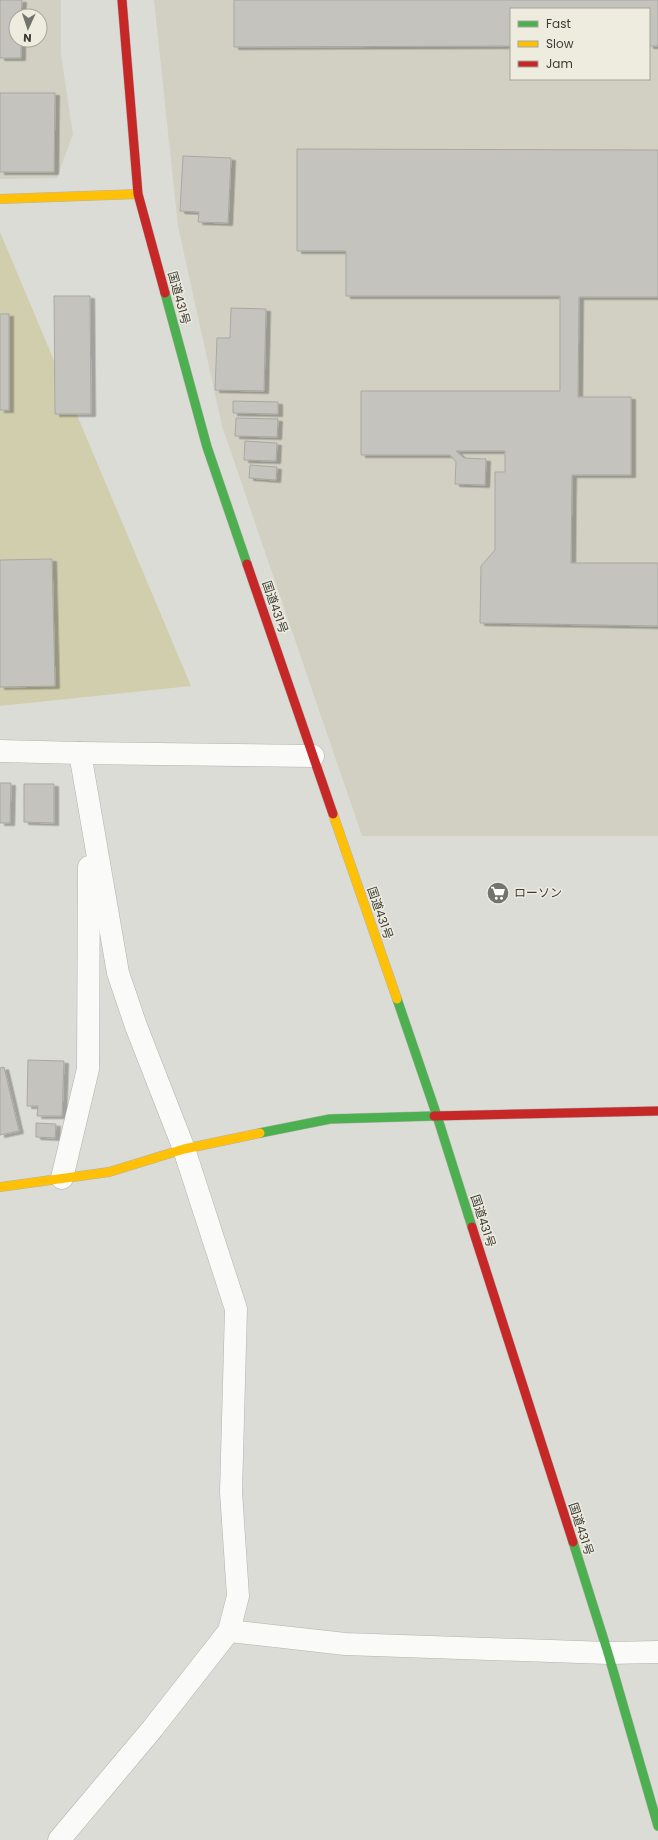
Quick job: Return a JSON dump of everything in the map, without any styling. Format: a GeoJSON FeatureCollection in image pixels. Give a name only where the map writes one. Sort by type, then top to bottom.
{"type":"FeatureCollection","features":[{"type":"Feature","properties":{"kind":"main road","name":"国道431号"},"geometry":{"type":"LineString","coordinates":[[122,0],[138,194],[207,447],[437,1116],[608,1653],[658,1826]]}},
{"type":"Feature","properties":{"kind":"main road"},"geometry":{"type":"LineString","coordinates":[[0,199],[138,194]]}},
{"type":"Feature","properties":{"kind":"main road"},"geometry":{"type":"LineString","coordinates":[[0,1187],[109,1172],[184,1149],[330,1119],[658,1111]]}},
{"type":"Feature","properties":{"kind":"street"},"geometry":{"type":"LineString","coordinates":[[0,752],[313,756]]}},
{"type":"Feature","properties":{"kind":"street"},"geometry":{"type":"LineString","coordinates":[[59,1840],[153,1728],[229,1631],[238,1596],[231,1492],[236,1309],[184,1149],[136,1026],[118,973],[80,753]]}},
{"type":"Feature","properties":{"kind":"street"},"geometry":{"type":"LineString","coordinates":[[62,1178],[88,1069],[90,810]]}},
{"type":"Feature","properties":{"kind":"street"},"geometry":{"type":"LineString","coordinates":[[229,1631],[345,1644],[608,1653],[658,1652]]}},
{"type":"Feature","properties":{"kind":"shaded area"},"geometry":{"type":"Polygon","coordinates":[[[0,0],[61,0],[61,55],[73,134],[57,178],[0,179],[0,0]]]}},
{"type":"Feature","properties":{"kind":"shaded area"},"geometry":{"type":"Polygon","coordinates":[[[154,0],[658,0],[658,836],[362,836],[222,426],[178,226],[154,0]]]}},
{"type":"Feature","properties":{"kind":"shaded area"},"geometry":{"type":"Polygon","coordinates":[[[0,232],[191,686],[0,706],[0,232]]]}},
{"type":"Feature","properties":{"kind":"building"},"geometry":{"type":"Polygon","coordinates":[[[0,0],[22,0],[22,8],[8,8],[8,48],[21,48],[21,58],[0,58],[0,0]]]}},
{"type":"Feature","properties":{"kind":"building"},"geometry":{"type":"Polygon","coordinates":[[[234,0],[658,0],[658,46],[650,46],[650,8],[510,8],[510,46],[234,47],[234,0]]]}},
{"type":"Feature","properties":{"kind":"building"},"geometry":{"type":"Polygon","coordinates":[[[0,93],[55,93],[54,172],[0,172],[0,93]]]}},
{"type":"Feature","properties":{"kind":"building"},"geometry":{"type":"Polygon","coordinates":[[[297,149],[658,150],[658,297],[579,297],[578,397],[631,397],[631,475],[572,475],[571,563],[658,563],[658,626],[480,623],[481,566],[495,550],[495,472],[505,472],[505,451],[456,451],[464,458],[486,459],[485,485],[455,484],[456,462],[450,455],[361,455],[361,391],[560,391],[560,296],[346,296],[346,251],[297,251],[297,149]]]}},
{"type":"Feature","properties":{"kind":"building"},"geometry":{"type":"Polygon","coordinates":[[[183,156],[231,158],[228,223],[198,222],[199,212],[180,211],[183,156]]]}},
{"type":"Feature","properties":{"kind":"building"},"geometry":{"type":"Polygon","coordinates":[[[54,296],[90,296],[91,414],[55,414],[54,296]]]}},
{"type":"Feature","properties":{"kind":"building"},"geometry":{"type":"Polygon","coordinates":[[[231,308],[266,309],[264,391],[215,390],[217,338],[230,338],[231,308]]]}},
{"type":"Feature","properties":{"kind":"building"},"geometry":{"type":"Polygon","coordinates":[[[0,314],[9,314],[9,410],[0,410],[0,314]]]}},
{"type":"Feature","properties":{"kind":"building"},"geometry":{"type":"Polygon","coordinates":[[[233,401],[278,402],[278,414],[233,413],[233,401]]]}},
{"type":"Feature","properties":{"kind":"building"},"geometry":{"type":"Polygon","coordinates":[[[236,418],[278,419],[277,437],[235,436],[236,418]]]}},
{"type":"Feature","properties":{"kind":"building"},"geometry":{"type":"Polygon","coordinates":[[[245,441],[277,443],[276,461],[244,460],[245,441]]]}},
{"type":"Feature","properties":{"kind":"building"},"geometry":{"type":"Polygon","coordinates":[[[250,465],[277,467],[276,480],[249,478],[250,465]]]}},
{"type":"Feature","properties":{"kind":"building"},"geometry":{"type":"Polygon","coordinates":[[[52,559],[55,686],[0,687],[0,560],[52,559]]]}},
{"type":"Feature","properties":{"kind":"building"},"geometry":{"type":"Polygon","coordinates":[[[0,783],[11,783],[10,823],[0,823],[0,783]]]}},
{"type":"Feature","properties":{"kind":"building"},"geometry":{"type":"Polygon","coordinates":[[[24,784],[54,784],[54,823],[24,822],[24,784]]]}},
{"type":"Feature","properties":{"kind":"building"},"geometry":{"type":"Polygon","coordinates":[[[28,1060],[64,1061],[62,1116],[37,1116],[38,1106],[27,1106],[28,1060]]]}},
{"type":"Feature","properties":{"kind":"building"},"geometry":{"type":"Polygon","coordinates":[[[4,1067],[19,1131],[0,1135],[0,1068],[4,1067]]]}},
{"type":"Feature","properties":{"kind":"building"},"geometry":{"type":"Polygon","coordinates":[[[36,1123],[56,1124],[55,1138],[36,1137],[36,1123]]]}},
{"type":"Feature","properties":{"kind":"traffic: fast"},"geometry":{"type":"LineString","coordinates":[[165,293],[207,447],[247,564]]}},
{"type":"Feature","properties":{"kind":"traffic: fast"},"geometry":{"type":"LineString","coordinates":[[397,999],[437,1116],[472,1227]]}},
{"type":"Feature","properties":{"kind":"traffic: fast"},"geometry":{"type":"LineString","coordinates":[[260,1133],[330,1119],[434,1116]]}},
{"type":"Feature","properties":{"kind":"traffic: fast"},"geometry":{"type":"LineString","coordinates":[[573,1542],[608,1653],[658,1826]]}},
{"type":"Feature","properties":{"kind":"traffic: slow"},"geometry":{"type":"LineString","coordinates":[[0,199],[138,194]]}},
{"type":"Feature","properties":{"kind":"traffic: slow"},"geometry":{"type":"LineString","coordinates":[[333,814],[397,999]]}},
{"type":"Feature","properties":{"kind":"traffic: slow"},"geometry":{"type":"LineString","coordinates":[[0,1187],[109,1172],[184,1149],[260,1133]]}},
{"type":"Feature","properties":{"kind":"traffic: jam"},"geometry":{"type":"LineString","coordinates":[[122,0],[138,194],[165,293]]}},
{"type":"Feature","properties":{"kind":"traffic: jam"},"geometry":{"type":"LineString","coordinates":[[247,564],[333,814]]}},
{"type":"Feature","properties":{"kind":"traffic: jam"},"geometry":{"type":"LineString","coordinates":[[434,1116],[658,1111]]}},
{"type":"Feature","properties":{"kind":"traffic: jam"},"geometry":{"type":"LineString","coordinates":[[472,1227],[573,1542]]}},
{"type":"Feature","properties":{"kind":"place","name":"ローソン"},"geometry":{"type":"Point","coordinates":[498,893]}}]}
